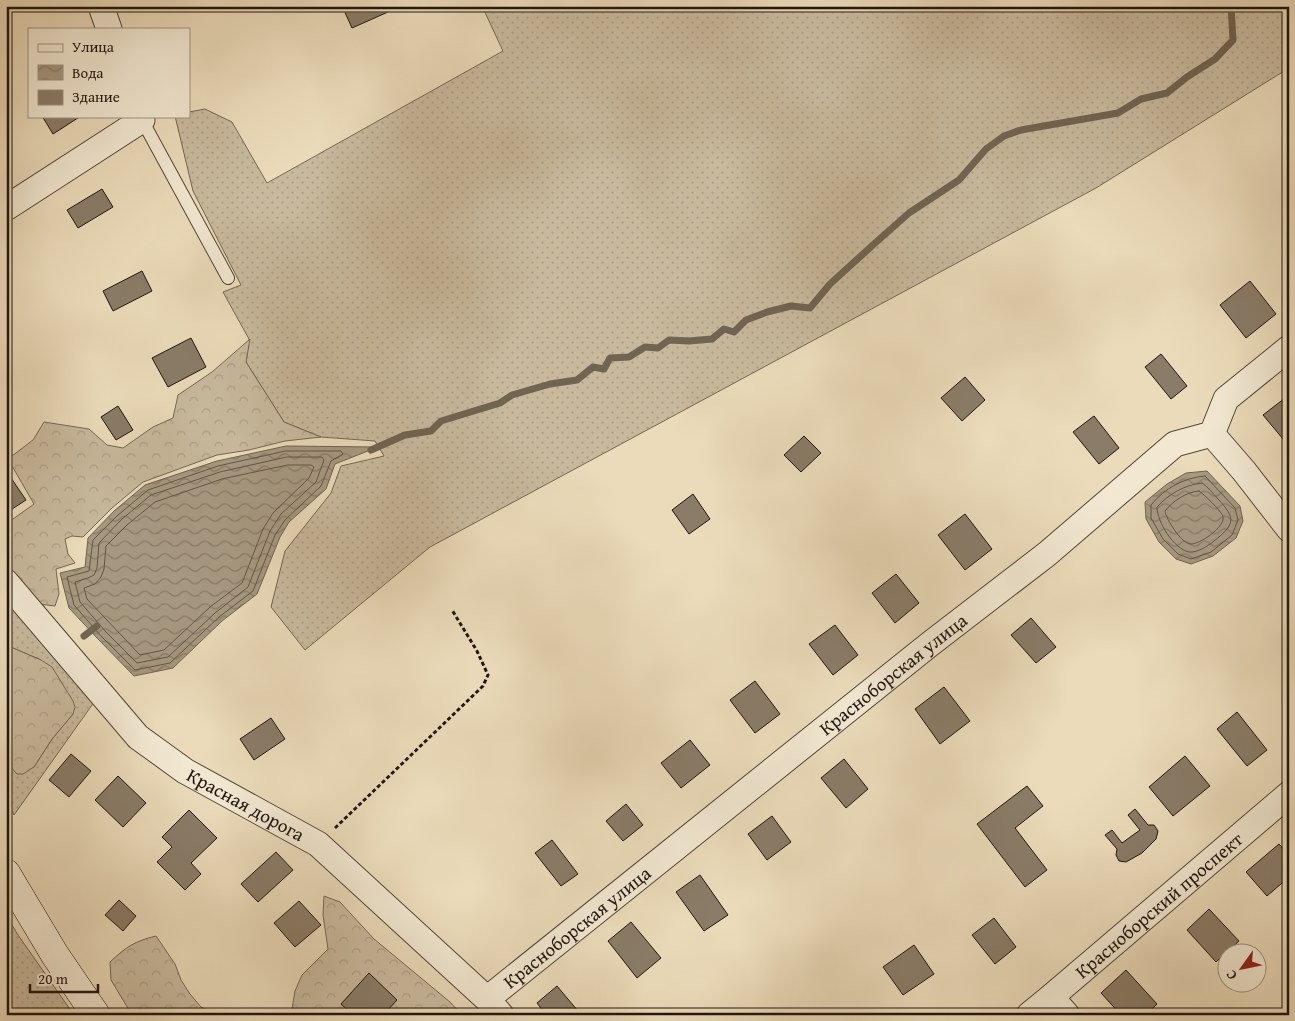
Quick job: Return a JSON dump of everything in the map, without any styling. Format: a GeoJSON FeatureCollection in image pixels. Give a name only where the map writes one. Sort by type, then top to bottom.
{"type":"FeatureCollection","features":[{"type":"Feature","properties":{"kind":"main road"},"geometry":{"type":"LineString","coordinates":[[6,873],[55,954],[96,1015]]}},
{"type":"Feature","properties":{"kind":"street"},"geometry":{"type":"LineString","coordinates":[[101,6],[109,28]]}},
{"type":"Feature","properties":{"kind":"street"},"geometry":{"type":"LineString","coordinates":[[6,208],[141,118]]}},
{"type":"Feature","properties":{"kind":"street"},"geometry":{"type":"LineString","coordinates":[[1289,348],[1226,399],[1212,434],[1244,471],[1289,529]]}},
{"type":"Feature","properties":{"kind":"street","name":"Красноборская улица"},"geometry":{"type":"LineString","coordinates":[[494,1007],[930,644],[1048,554],[1175,444],[1212,434]]}},
{"type":"Feature","properties":{"kind":"street","name":"Красная дорога"},"geometry":{"type":"LineString","coordinates":[[6,582],[138,737],[184,771],[318,844],[494,1007]]}},
{"type":"Feature","properties":{"kind":"street","name":"Красноборский проспект"},"geometry":{"type":"LineString","coordinates":[[1029,1015],[1059,1006],[1289,794]]}},
{"type":"Feature","properties":{"kind":"lane"},"geometry":{"type":"LineString","coordinates":[[141,118],[228,278]]}},
{"type":"Feature","properties":{"kind":"path"},"geometry":{"type":"LineString","coordinates":[[318,844],[484,686],[488,675],[477,651],[452,610]]}},
{"type":"Feature","properties":{"kind":"green space"},"geometry":{"type":"Polygon","coordinates":[[[482,6],[1289,6],[1289,68],[1096,188],[430,547],[305,650],[271,607],[285,551],[331,493],[341,466],[384,456],[375,441],[321,437],[284,422],[246,362],[249,339],[223,292],[241,285],[193,191],[175,118],[190,118],[190,112],[205,109],[232,122],[267,183],[503,51],[482,6]]]}},
{"type":"Feature","properties":{"kind":"green space"},"geometry":{"type":"Polygon","coordinates":[[[250,339],[246,362],[284,422],[321,437],[285,441],[249,450],[217,455],[143,482],[112,508],[83,537],[72,536],[65,539],[68,554],[75,563],[56,569],[59,594],[55,606],[39,604],[6,566],[6,524],[34,504],[8,459],[33,440],[44,422],[89,429],[107,445],[123,448],[153,427],[173,418],[178,395],[212,372],[250,339]]]}},
{"type":"Feature","properties":{"kind":"green space"},"geometry":{"type":"Polygon","coordinates":[[[6,592],[97,698],[14,815],[6,799],[6,759],[8,764],[34,767],[52,739],[73,714],[41,660],[6,645],[6,592]]]}},
{"type":"Feature","properties":{"kind":"green space"},"geometry":{"type":"Polygon","coordinates":[[[6,645],[41,660],[52,667],[75,707],[73,714],[52,739],[34,767],[23,774],[17,774],[6,759],[6,645]]]}},
{"type":"Feature","properties":{"kind":"green space"},"geometry":{"type":"Polygon","coordinates":[[[324,896],[340,902],[374,939],[450,1002],[462,1015],[291,1015],[295,991],[302,975],[328,949],[323,915],[324,896]]]}},
{"type":"Feature","properties":{"kind":"green space"},"geometry":{"type":"Polygon","coordinates":[[[6,915],[18,935],[74,1015],[6,1015],[6,915]]]}},
{"type":"Feature","properties":{"kind":"green space"},"geometry":{"type":"Polygon","coordinates":[[[156,936],[175,964],[181,980],[190,994],[201,1007],[219,1015],[132,1015],[111,980],[110,962],[131,945],[156,936]]]}},
{"type":"Feature","properties":{"kind":"water"},"geometry":{"type":"Polygon","coordinates":[[[286,446],[378,447],[335,464],[326,489],[289,522],[280,537],[257,594],[222,621],[173,668],[134,676],[69,608],[60,573],[85,567],[88,538],[114,511],[145,485],[217,461],[286,446]]]}},
{"type":"Feature","properties":{"kind":"water"},"geometry":{"type":"Polygon","coordinates":[[[1207,471],[1240,506],[1243,521],[1236,538],[1213,556],[1191,564],[1176,559],[1159,542],[1146,519],[1145,502],[1167,484],[1186,473],[1207,471]]]}},
{"type":"Feature","properties":{"kind":"building"},"geometry":{"type":"Polygon","coordinates":[[[342,6],[386,6],[388,12],[352,28],[342,6]]]}},
{"type":"Feature","properties":{"kind":"building"},"geometry":{"type":"Polygon","coordinates":[[[43,118],[78,118],[53,134],[43,118]]]}},
{"type":"Feature","properties":{"kind":"building"},"geometry":{"type":"Polygon","coordinates":[[[102,189],[113,207],[78,228],[67,210],[102,189]]]}},
{"type":"Feature","properties":{"kind":"building"},"geometry":{"type":"Polygon","coordinates":[[[142,271],[152,291],[113,311],[103,291],[142,271]]]}},
{"type":"Feature","properties":{"kind":"building"},"geometry":{"type":"Polygon","coordinates":[[[1250,281],[1276,314],[1246,338],[1220,305],[1250,281]]]}},
{"type":"Feature","properties":{"kind":"building"},"geometry":{"type":"Polygon","coordinates":[[[191,338],[206,367],[168,387],[152,358],[191,338]]]}},
{"type":"Feature","properties":{"kind":"building"},"geometry":{"type":"Polygon","coordinates":[[[1161,354],[1187,386],[1171,399],[1145,367],[1161,354]]]}},
{"type":"Feature","properties":{"kind":"building"},"geometry":{"type":"Polygon","coordinates":[[[965,377],[985,400],[962,421],[941,398],[965,377]]]}},
{"type":"Feature","properties":{"kind":"building"},"geometry":{"type":"Polygon","coordinates":[[[1289,395],[1289,444],[1288,445],[1263,415],[1289,395]]]}},
{"type":"Feature","properties":{"kind":"building"},"geometry":{"type":"Polygon","coordinates":[[[118,406],[133,430],[116,440],[101,417],[118,406]]]}},
{"type":"Feature","properties":{"kind":"building"},"geometry":{"type":"Polygon","coordinates":[[[1094,416],[1119,448],[1099,464],[1073,432],[1094,416]]]}},
{"type":"Feature","properties":{"kind":"building"},"geometry":{"type":"Polygon","coordinates":[[[804,436],[821,453],[801,472],[784,455],[804,436]]]}},
{"type":"Feature","properties":{"kind":"building"},"geometry":{"type":"Polygon","coordinates":[[[9,475],[26,500],[6,513],[6,477],[9,475]]]}},
{"type":"Feature","properties":{"kind":"building"},"geometry":{"type":"Polygon","coordinates":[[[693,494],[710,519],[689,534],[672,510],[693,494]]]}},
{"type":"Feature","properties":{"kind":"building"},"geometry":{"type":"Polygon","coordinates":[[[965,514],[992,549],[965,570],[938,535],[965,514]]]}},
{"type":"Feature","properties":{"kind":"building"},"geometry":{"type":"Polygon","coordinates":[[[896,574],[919,603],[895,623],[872,593],[896,574]]]}},
{"type":"Feature","properties":{"kind":"building"},"geometry":{"type":"Polygon","coordinates":[[[1031,618],[1056,647],[1036,663],[1011,635],[1031,618]]]}},
{"type":"Feature","properties":{"kind":"building"},"geometry":{"type":"Polygon","coordinates":[[[835,625],[858,655],[833,675],[809,644],[835,625]]]}},
{"type":"Feature","properties":{"kind":"building"},"geometry":{"type":"Polygon","coordinates":[[[755,681],[780,714],[755,733],[730,700],[755,681]]]}},
{"type":"Feature","properties":{"kind":"building"},"geometry":{"type":"Polygon","coordinates":[[[944,687],[970,721],[940,744],[915,709],[944,687]]]}},
{"type":"Feature","properties":{"kind":"building"},"geometry":{"type":"Polygon","coordinates":[[[1237,712],[1267,750],[1247,766],[1217,729],[1237,712]]]}},
{"type":"Feature","properties":{"kind":"building"},"geometry":{"type":"Polygon","coordinates":[[[271,718],[285,739],[254,760],[240,739],[271,718]]]}},
{"type":"Feature","properties":{"kind":"building"},"geometry":{"type":"Polygon","coordinates":[[[690,740],[710,765],[681,788],[661,763],[690,740]]]}},
{"type":"Feature","properties":{"kind":"building"},"geometry":{"type":"Polygon","coordinates":[[[71,754],[91,771],[69,797],[49,780],[71,754]]]}},
{"type":"Feature","properties":{"kind":"building"},"geometry":{"type":"Polygon","coordinates":[[[1185,756],[1210,786],[1173,816],[1149,787],[1185,756]]]}},
{"type":"Feature","properties":{"kind":"building"},"geometry":{"type":"Polygon","coordinates":[[[844,759],[868,789],[846,808],[821,778],[844,759]]]}},
{"type":"Feature","properties":{"kind":"building"},"geometry":{"type":"Polygon","coordinates":[[[118,776],[146,803],[123,827],[95,800],[118,776]]]}},
{"type":"Feature","properties":{"kind":"building"},"geometry":{"type":"Polygon","coordinates":[[[1027,786],[1043,806],[1015,828],[1047,870],[1025,887],[977,824],[1027,786]]]}},
{"type":"Feature","properties":{"kind":"building"},"geometry":{"type":"Polygon","coordinates":[[[626,804],[643,825],[623,841],[606,821],[626,804]]]}},
{"type":"Feature","properties":{"kind":"building"},"geometry":{"type":"Polygon","coordinates":[[[1135,809],[1148,825],[1154,825],[1158,831],[1156,839],[1142,853],[1126,862],[1119,861],[1116,855],[1117,849],[1105,835],[1112,830],[1122,843],[1140,830],[1128,815],[1135,809]]]}},
{"type":"Feature","properties":{"kind":"building"},"geometry":{"type":"Polygon","coordinates":[[[189,810],[217,838],[191,863],[201,874],[185,890],[157,862],[172,847],[162,837],[189,810]]]}},
{"type":"Feature","properties":{"kind":"building"},"geometry":{"type":"Polygon","coordinates":[[[772,816],[791,842],[767,860],[748,834],[772,816]]]}},
{"type":"Feature","properties":{"kind":"building"},"geometry":{"type":"Polygon","coordinates":[[[552,840],[578,874],[561,886],[535,853],[552,840]]]}},
{"type":"Feature","properties":{"kind":"building"},"geometry":{"type":"Polygon","coordinates":[[[1279,844],[1289,855],[1289,877],[1267,896],[1246,872],[1279,844]]]}},
{"type":"Feature","properties":{"kind":"building"},"geometry":{"type":"Polygon","coordinates":[[[276,852],[293,870],[258,902],[241,884],[276,852]]]}},
{"type":"Feature","properties":{"kind":"building"},"geometry":{"type":"Polygon","coordinates":[[[700,875],[728,915],[704,931],[676,892],[700,875]]]}},
{"type":"Feature","properties":{"kind":"building"},"geometry":{"type":"Polygon","coordinates":[[[119,900],[136,916],[123,931],[105,915],[119,900]]]}},
{"type":"Feature","properties":{"kind":"building"},"geometry":{"type":"Polygon","coordinates":[[[299,901],[321,925],[295,947],[274,923],[299,901]]]}},
{"type":"Feature","properties":{"kind":"building"},"geometry":{"type":"Polygon","coordinates":[[[1209,909],[1239,941],[1236,944],[1218,944],[1218,960],[1216,962],[1187,930],[1209,909]]]}},
{"type":"Feature","properties":{"kind":"building"},"geometry":{"type":"Polygon","coordinates":[[[994,918],[1016,947],[995,964],[972,935],[994,918]]]}},
{"type":"Feature","properties":{"kind":"building"},"geometry":{"type":"Polygon","coordinates":[[[631,922],[661,958],[637,978],[608,941],[631,922]]]}},
{"type":"Feature","properties":{"kind":"building"},"geometry":{"type":"Polygon","coordinates":[[[914,945],[934,974],[903,995],[883,967],[914,945]]]}},
{"type":"Feature","properties":{"kind":"building"},"geometry":{"type":"Polygon","coordinates":[[[1126,970],[1157,1004],[1146,1015],[1121,1015],[1101,993],[1126,970]]]}},
{"type":"Feature","properties":{"kind":"building"},"geometry":{"type":"Polygon","coordinates":[[[369,973],[397,1000],[383,1015],[353,1015],[341,1004],[369,973]]]}},
{"type":"Feature","properties":{"kind":"building"},"geometry":{"type":"Polygon","coordinates":[[[557,986],[578,1011],[573,1015],[546,1015],[537,1003],[557,986]]]}},
{"type":"Feature","properties":{"kind":"waterway"},"geometry":{"type":"LineString","coordinates":[[371,450],[405,435],[431,431],[441,421],[500,403],[512,395],[550,384],[577,380],[593,367],[604,369],[610,358],[629,357],[645,347],[658,348],[669,340],[712,339],[724,329],[734,332],[746,320],[767,312],[791,306],[810,308],[830,284],[874,244],[909,213],[959,180],[986,149],[1004,136],[1021,130],[1118,113],[1141,99],[1167,93],[1215,59],[1233,40],[1231,6]]}},
{"type":"Feature","properties":{"kind":"waterway"},"geometry":{"type":"LineString","coordinates":[[84,636],[97,626]]}}]}
